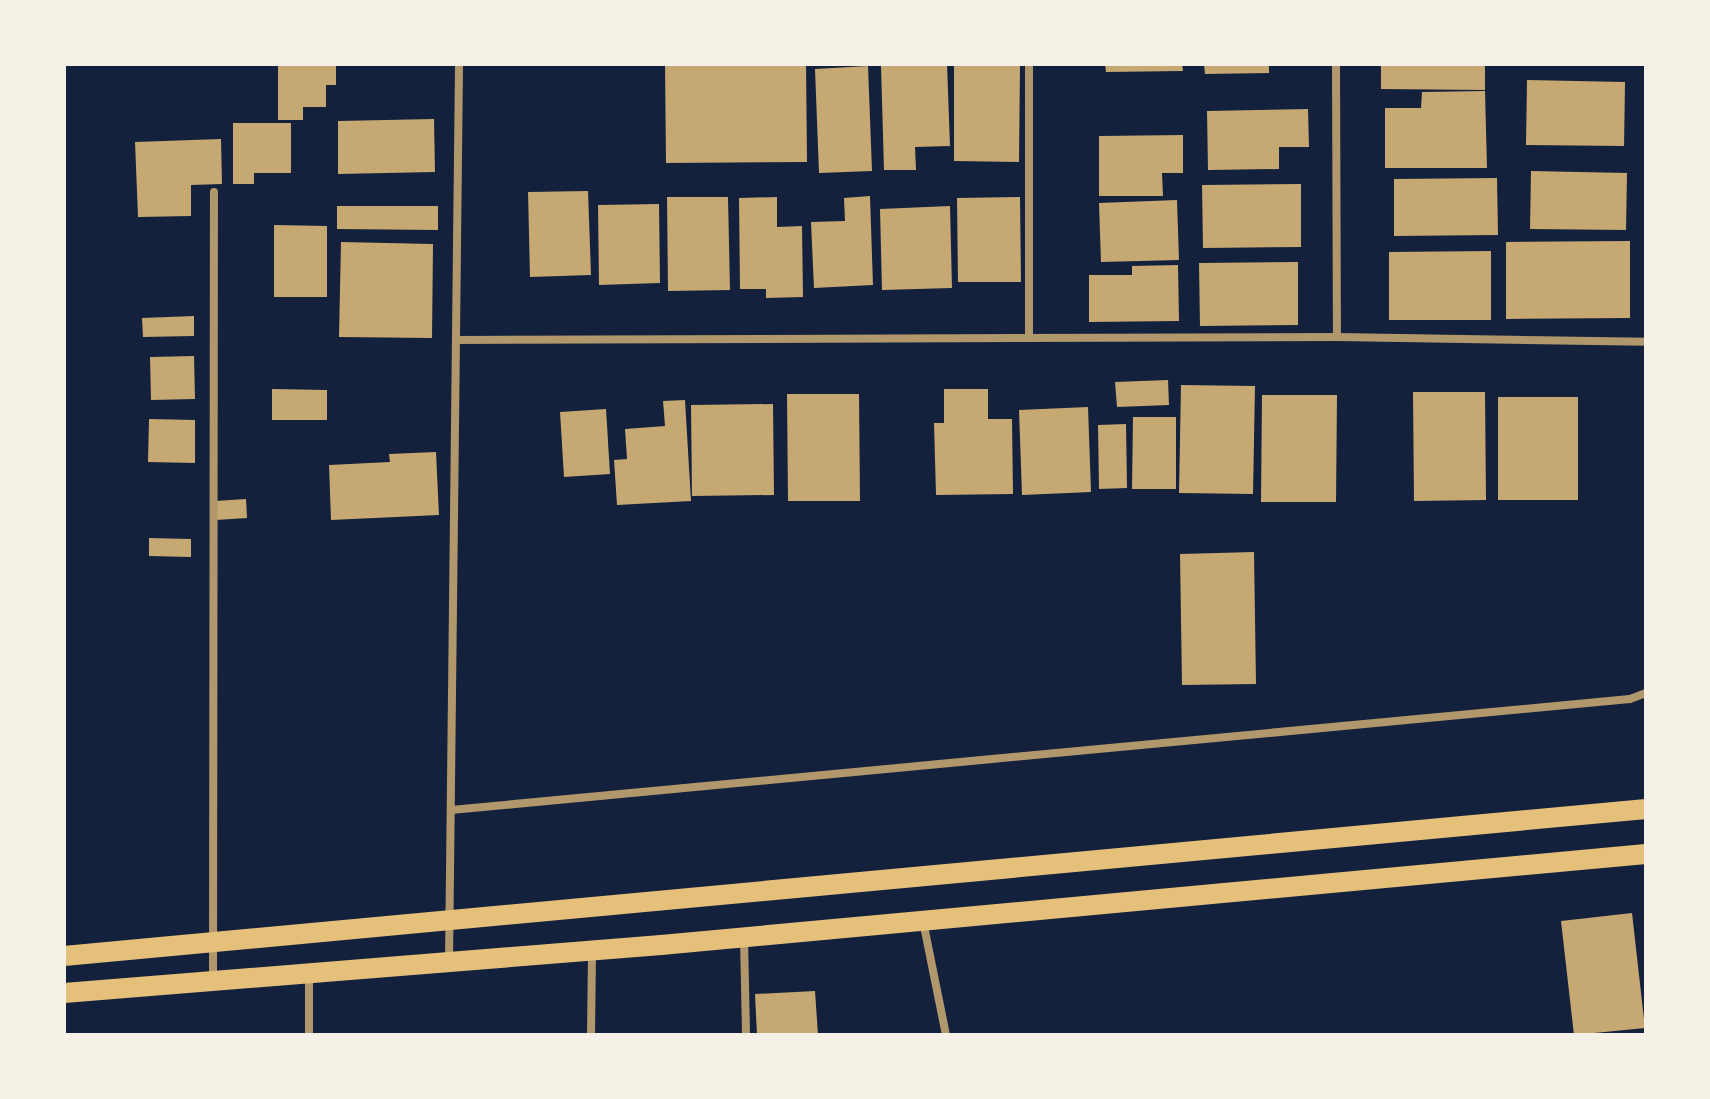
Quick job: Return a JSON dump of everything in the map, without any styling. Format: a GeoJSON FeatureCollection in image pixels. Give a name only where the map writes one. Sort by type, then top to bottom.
{"type":"FeatureCollection","features":[{"type":"Feature","properties":{"kind":"main road"},"geometry":{"type":"LineString","coordinates":[[64,956],[1646,809]]}},
{"type":"Feature","properties":{"kind":"main road"},"geometry":{"type":"LineString","coordinates":[[64,993],[592,951],[1646,854]]}},
{"type":"Feature","properties":{"kind":"street"},"geometry":{"type":"LineString","coordinates":[[449,962],[459,64]]}},
{"type":"Feature","properties":{"kind":"street"},"geometry":{"type":"LineString","coordinates":[[1029,64],[1029,337]]}},
{"type":"Feature","properties":{"kind":"street"},"geometry":{"type":"LineString","coordinates":[[1336,64],[1337,337]]}},
{"type":"Feature","properties":{"kind":"street"},"geometry":{"type":"LineString","coordinates":[[213,980],[214,192]]}},
{"type":"Feature","properties":{"kind":"street"},"geometry":{"type":"LineString","coordinates":[[456,340],[1337,337],[1646,342]]}},
{"type":"Feature","properties":{"kind":"street"},"geometry":{"type":"LineString","coordinates":[[451,810],[1614,700],[1646,693]]}},
{"type":"Feature","properties":{"kind":"street"},"geometry":{"type":"LineString","coordinates":[[923,921],[946,1035]]}},
{"type":"Feature","properties":{"kind":"street"},"geometry":{"type":"LineString","coordinates":[[744,937],[746,1035]]}},
{"type":"Feature","properties":{"kind":"street"},"geometry":{"type":"LineString","coordinates":[[591,1035],[592,951]]}},
{"type":"Feature","properties":{"kind":"street"},"geometry":{"type":"LineString","coordinates":[[309,972],[309,1035]]}},
{"type":"Feature","properties":{"kind":"building"},"geometry":{"type":"Polygon","coordinates":[[[278,64],[336,64],[336,85],[326,85],[326,107],[303,107],[303,120],[278,120],[278,64]]]}},
{"type":"Feature","properties":{"kind":"building"},"geometry":{"type":"Polygon","coordinates":[[[665,64],[806,64],[807,162],[666,163],[665,64]]]}},
{"type":"Feature","properties":{"kind":"building"},"geometry":{"type":"Polygon","coordinates":[[[947,64],[950,146],[915,147],[916,170],[884,170],[881,66],[947,64]]]}},
{"type":"Feature","properties":{"kind":"building"},"geometry":{"type":"Polygon","coordinates":[[[954,64],[1020,64],[1019,162],[954,161],[954,64]]]}},
{"type":"Feature","properties":{"kind":"building"},"geometry":{"type":"Polygon","coordinates":[[[1105,64],[1182,64],[1183,71],[1106,72],[1105,64]]]}},
{"type":"Feature","properties":{"kind":"building"},"geometry":{"type":"Polygon","coordinates":[[[1204,64],[1269,64],[1269,73],[1205,74],[1204,64]]]}},
{"type":"Feature","properties":{"kind":"building"},"geometry":{"type":"Polygon","coordinates":[[[1381,64],[1485,64],[1485,90],[1381,89],[1381,64]]]}},
{"type":"Feature","properties":{"kind":"building"},"geometry":{"type":"Polygon","coordinates":[[[868,66],[872,171],[819,173],[815,69],[868,66]]]}},
{"type":"Feature","properties":{"kind":"building"},"geometry":{"type":"Polygon","coordinates":[[[1527,80],[1625,82],[1624,146],[1526,145],[1527,80]]]}},
{"type":"Feature","properties":{"kind":"building"},"geometry":{"type":"Polygon","coordinates":[[[1485,91],[1487,168],[1385,168],[1385,108],[1421,108],[1422,92],[1485,91]]]}},
{"type":"Feature","properties":{"kind":"building"},"geometry":{"type":"Polygon","coordinates":[[[1308,109],[1309,147],[1279,147],[1279,169],[1208,170],[1207,111],[1308,109]]]}},
{"type":"Feature","properties":{"kind":"building"},"geometry":{"type":"Polygon","coordinates":[[[434,119],[435,172],[338,174],[338,121],[434,119]]]}},
{"type":"Feature","properties":{"kind":"building"},"geometry":{"type":"Polygon","coordinates":[[[233,123],[291,123],[291,173],[254,173],[254,184],[233,184],[233,123]]]}},
{"type":"Feature","properties":{"kind":"building"},"geometry":{"type":"Polygon","coordinates":[[[1183,135],[1183,173],[1162,173],[1163,196],[1099,196],[1099,136],[1183,135]]]}},
{"type":"Feature","properties":{"kind":"building"},"geometry":{"type":"Polygon","coordinates":[[[221,139],[222,184],[191,185],[191,216],[138,217],[135,142],[221,139]]]}},
{"type":"Feature","properties":{"kind":"building"},"geometry":{"type":"Polygon","coordinates":[[[1531,171],[1627,173],[1626,230],[1530,229],[1531,171]]]}},
{"type":"Feature","properties":{"kind":"building"},"geometry":{"type":"Polygon","coordinates":[[[1497,178],[1498,235],[1394,236],[1394,179],[1497,178]]]}},
{"type":"Feature","properties":{"kind":"building"},"geometry":{"type":"Polygon","coordinates":[[[1301,184],[1301,247],[1203,248],[1202,185],[1301,184]]]}},
{"type":"Feature","properties":{"kind":"building"},"geometry":{"type":"Polygon","coordinates":[[[588,191],[591,275],[530,277],[528,192],[588,191]]]}},
{"type":"Feature","properties":{"kind":"building"},"geometry":{"type":"Polygon","coordinates":[[[870,196],[873,285],[814,288],[811,222],[845,221],[844,198],[870,196]]]}},
{"type":"Feature","properties":{"kind":"building"},"geometry":{"type":"Polygon","coordinates":[[[667,197],[728,197],[730,290],[668,291],[667,197]]]}},
{"type":"Feature","properties":{"kind":"building"},"geometry":{"type":"Polygon","coordinates":[[[777,197],[777,227],[802,226],[803,297],[766,298],[766,289],[740,289],[739,198],[777,197]]]}},
{"type":"Feature","properties":{"kind":"building"},"geometry":{"type":"Polygon","coordinates":[[[1020,197],[1021,282],[958,282],[957,198],[1020,197]]]}},
{"type":"Feature","properties":{"kind":"building"},"geometry":{"type":"Polygon","coordinates":[[[1177,200],[1179,260],[1101,262],[1099,203],[1177,200]]]}},
{"type":"Feature","properties":{"kind":"building"},"geometry":{"type":"Polygon","coordinates":[[[659,204],[660,283],[599,285],[598,205],[659,204]]]}},
{"type":"Feature","properties":{"kind":"building"},"geometry":{"type":"Polygon","coordinates":[[[337,206],[438,206],[438,230],[337,229],[337,206]]]}},
{"type":"Feature","properties":{"kind":"building"},"geometry":{"type":"Polygon","coordinates":[[[950,206],[952,288],[882,290],[880,209],[950,206]]]}},
{"type":"Feature","properties":{"kind":"building"},"geometry":{"type":"Polygon","coordinates":[[[274,225],[327,226],[327,297],[274,297],[274,225]]]}},
{"type":"Feature","properties":{"kind":"building"},"geometry":{"type":"Polygon","coordinates":[[[1630,241],[1630,318],[1506,319],[1506,242],[1630,241]]]}},
{"type":"Feature","properties":{"kind":"building"},"geometry":{"type":"Polygon","coordinates":[[[341,242],[433,244],[432,338],[339,337],[341,242]]]}},
{"type":"Feature","properties":{"kind":"building"},"geometry":{"type":"Polygon","coordinates":[[[1491,251],[1491,320],[1389,320],[1389,252],[1491,251]]]}},
{"type":"Feature","properties":{"kind":"building"},"geometry":{"type":"Polygon","coordinates":[[[1298,262],[1298,325],[1200,326],[1199,263],[1298,262]]]}},
{"type":"Feature","properties":{"kind":"building"},"geometry":{"type":"Polygon","coordinates":[[[1178,265],[1179,321],[1089,322],[1089,275],[1132,275],[1132,266],[1178,265]]]}},
{"type":"Feature","properties":{"kind":"building"},"geometry":{"type":"Polygon","coordinates":[[[194,316],[194,336],[143,337],[142,318],[194,316]]]}},
{"type":"Feature","properties":{"kind":"building"},"geometry":{"type":"Polygon","coordinates":[[[194,356],[195,399],[151,400],[150,357],[194,356]]]}},
{"type":"Feature","properties":{"kind":"building"},"geometry":{"type":"Polygon","coordinates":[[[1168,380],[1169,405],[1117,407],[1115,382],[1168,380]]]}},
{"type":"Feature","properties":{"kind":"building"},"geometry":{"type":"Polygon","coordinates":[[[1181,385],[1255,386],[1253,494],[1179,493],[1181,385]]]}},
{"type":"Feature","properties":{"kind":"building"},"geometry":{"type":"Polygon","coordinates":[[[272,389],[327,390],[327,420],[272,420],[272,389]]]}},
{"type":"Feature","properties":{"kind":"building"},"geometry":{"type":"Polygon","coordinates":[[[944,389],[988,389],[988,419],[1012,419],[1013,494],[936,495],[934,423],[944,423],[944,389]]]}},
{"type":"Feature","properties":{"kind":"building"},"geometry":{"type":"Polygon","coordinates":[[[1413,392],[1485,392],[1486,500],[1414,501],[1413,392]]]}},
{"type":"Feature","properties":{"kind":"building"},"geometry":{"type":"Polygon","coordinates":[[[787,394],[859,394],[860,501],[788,501],[787,394]]]}},
{"type":"Feature","properties":{"kind":"building"},"geometry":{"type":"Polygon","coordinates":[[[1262,395],[1337,395],[1336,502],[1261,502],[1262,395]]]}},
{"type":"Feature","properties":{"kind":"building"},"geometry":{"type":"Polygon","coordinates":[[[1498,397],[1578,397],[1578,500],[1498,500],[1498,397]]]}},
{"type":"Feature","properties":{"kind":"building"},"geometry":{"type":"Polygon","coordinates":[[[685,400],[691,501],[617,505],[614,460],[627,459],[625,429],[665,426],[663,401],[685,400]]]}},
{"type":"Feature","properties":{"kind":"building"},"geometry":{"type":"Polygon","coordinates":[[[773,404],[774,495],[692,496],[691,405],[773,404]]]}},
{"type":"Feature","properties":{"kind":"building"},"geometry":{"type":"Polygon","coordinates":[[[1088,407],[1091,492],[1022,495],[1019,410],[1088,407]]]}},
{"type":"Feature","properties":{"kind":"building"},"geometry":{"type":"Polygon","coordinates":[[[606,409],[610,474],[564,477],[560,412],[606,409]]]}},
{"type":"Feature","properties":{"kind":"building"},"geometry":{"type":"Polygon","coordinates":[[[1133,417],[1176,417],[1176,489],[1132,489],[1133,417]]]}},
{"type":"Feature","properties":{"kind":"building"},"geometry":{"type":"Polygon","coordinates":[[[149,419],[195,420],[195,463],[148,462],[149,419]]]}},
{"type":"Feature","properties":{"kind":"building"},"geometry":{"type":"Polygon","coordinates":[[[1126,424],[1127,488],[1099,489],[1098,425],[1126,424]]]}},
{"type":"Feature","properties":{"kind":"building"},"geometry":{"type":"Polygon","coordinates":[[[436,452],[439,515],[331,520],[329,465],[390,462],[389,454],[436,452]]]}},
{"type":"Feature","properties":{"kind":"building"},"geometry":{"type":"Polygon","coordinates":[[[246,499],[247,518],[216,520],[215,501],[246,499]]]}},
{"type":"Feature","properties":{"kind":"building"},"geometry":{"type":"Polygon","coordinates":[[[149,538],[191,539],[191,557],[149,556],[149,538]]]}},
{"type":"Feature","properties":{"kind":"building"},"geometry":{"type":"Polygon","coordinates":[[[1254,552],[1256,684],[1182,685],[1180,554],[1254,552]]]}},
{"type":"Feature","properties":{"kind":"building"},"geometry":{"type":"Polygon","coordinates":[[[1632,913],[1645,1028],[1574,1035],[1561,921],[1632,913]]]}},
{"type":"Feature","properties":{"kind":"building"},"geometry":{"type":"Polygon","coordinates":[[[815,991],[818,1035],[757,1035],[755,994],[815,991]]]}}]}
